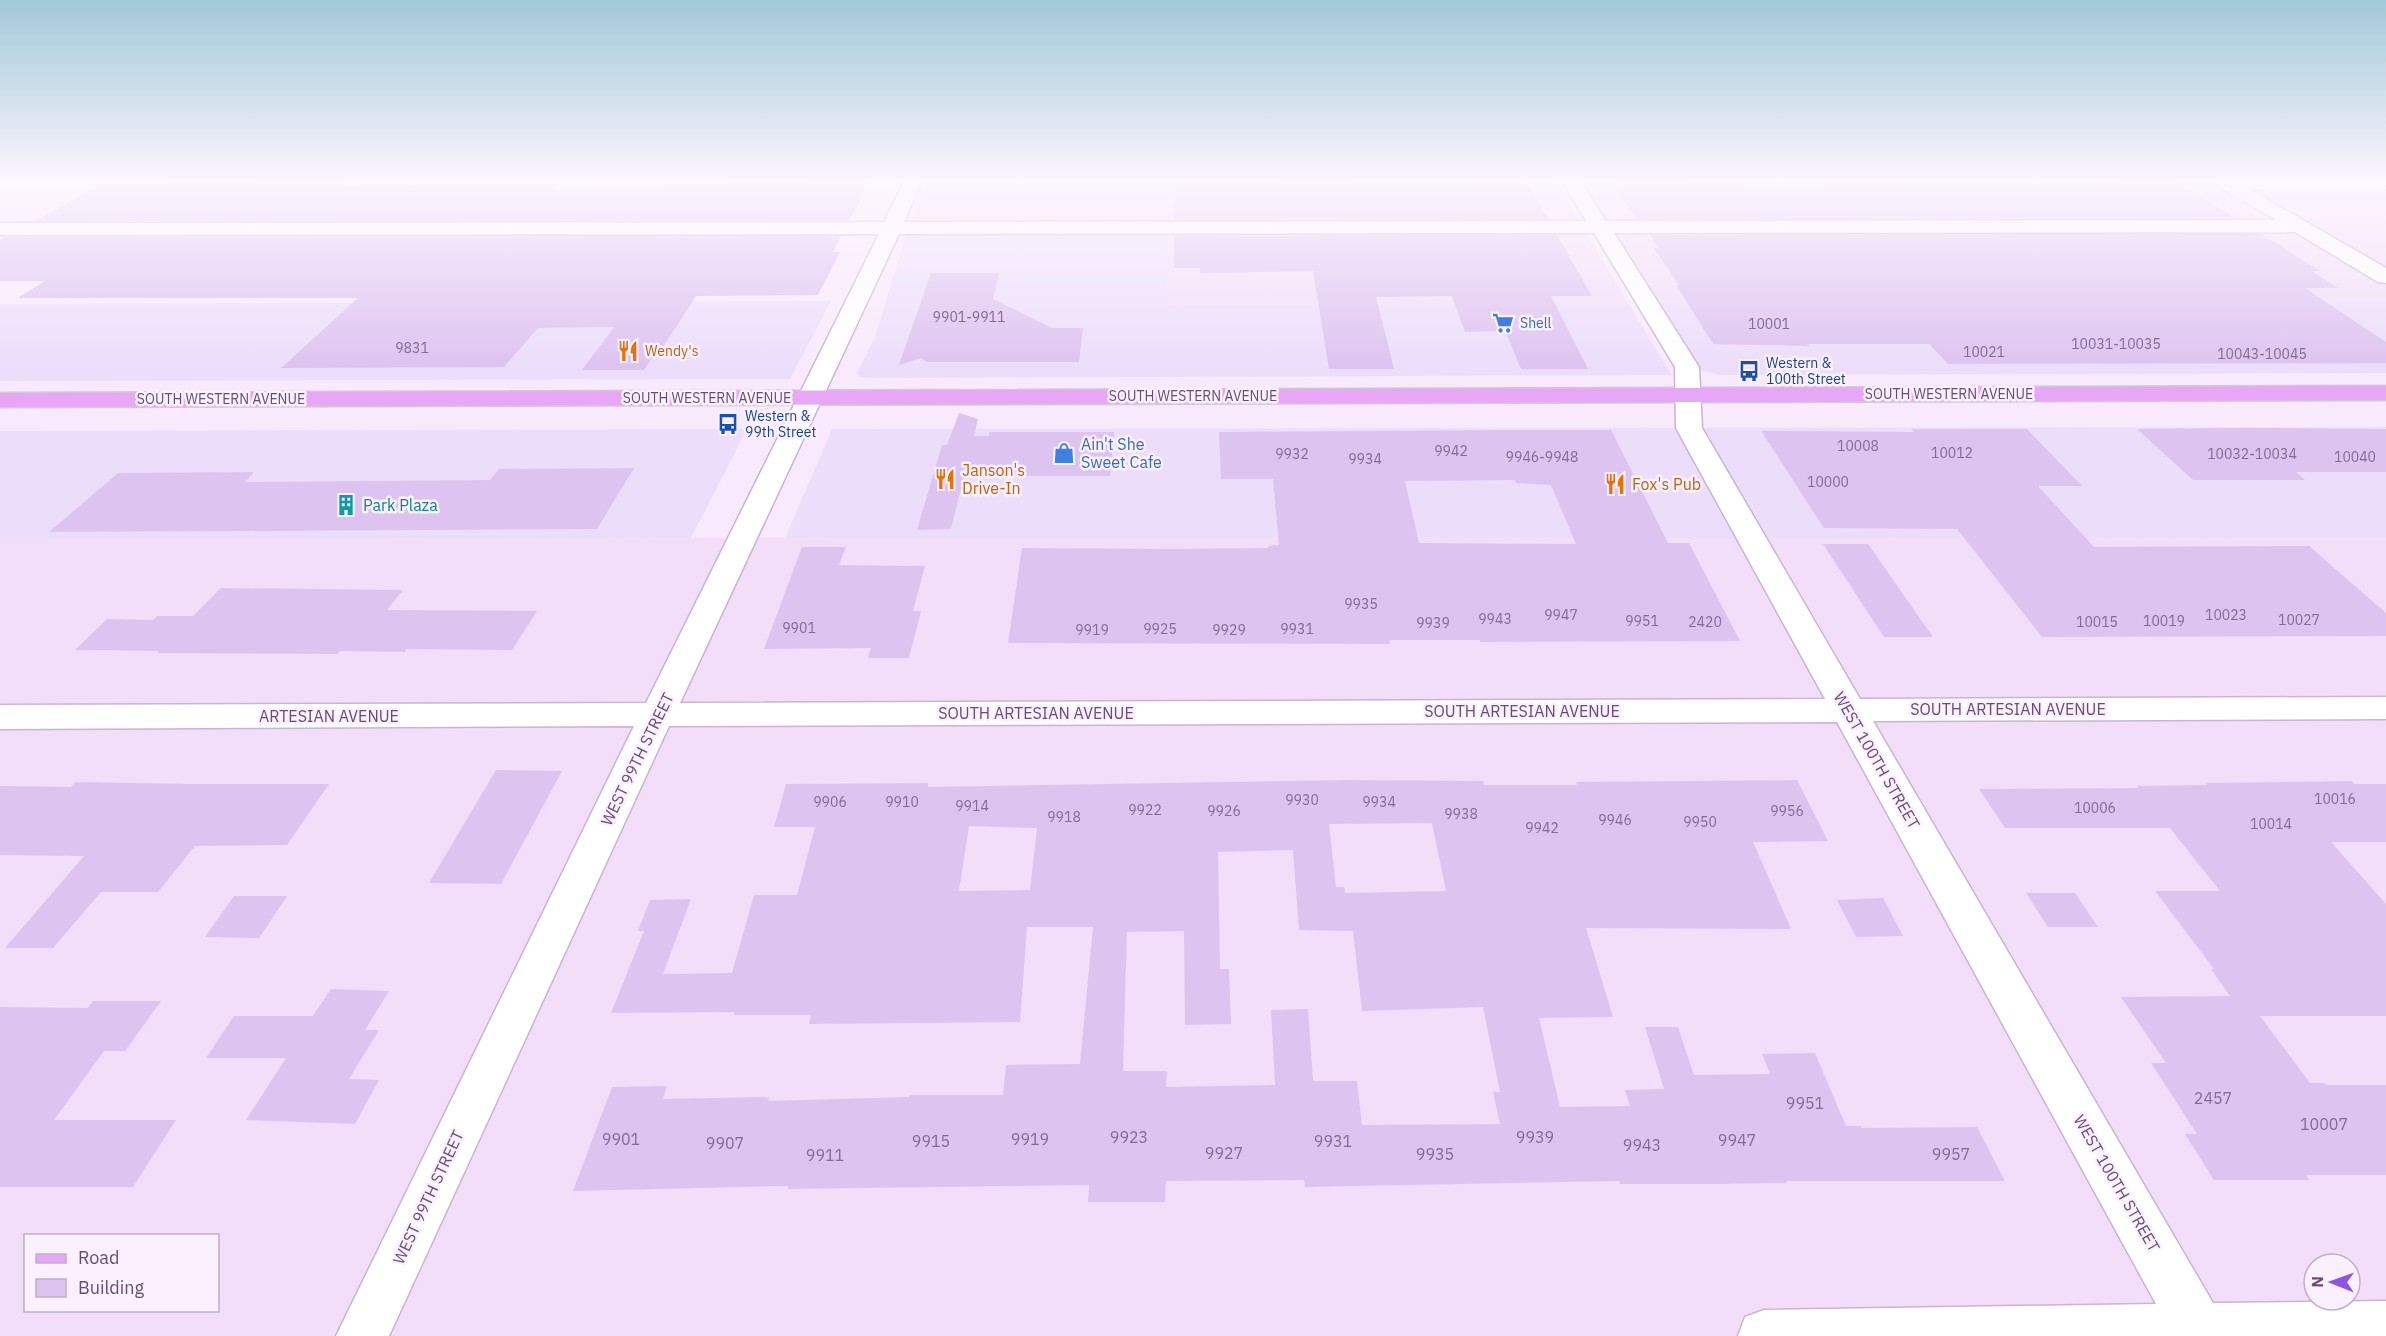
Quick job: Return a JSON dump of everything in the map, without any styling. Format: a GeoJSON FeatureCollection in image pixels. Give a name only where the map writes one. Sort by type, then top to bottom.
{"type":"FeatureCollection","features":[{"type":"Feature","properties":{"kind":"main road","name":"SOUTH WESTERN AVENUE"},"geometry":{"type":"LineString","coordinates":[[0,400],[2386,393]]}},
{"type":"Feature","properties":{"kind":"street","name":"WEST 99TH STREET"},"geometry":{"type":"LineString","coordinates":[[362,1336],[657,715],[884,244]]}},
{"type":"Feature","properties":{"kind":"street","name":"WEST 100TH STREET"},"geometry":{"type":"LineString","coordinates":[[1611,244],[1687,367],[1689,428],[2201,1333]]}},
{"type":"Feature","properties":{"kind":"street"},"geometry":{"type":"LineString","coordinates":[[2332,244],[2386,277]]}},
{"type":"Feature","properties":{"kind":"street","name":"SOUTH ARTESIAN AVENUE"},"geometry":{"type":"LineString","coordinates":[[657,715],[2386,708]]}},
{"type":"Feature","properties":{"kind":"street","name":"ARTESIAN AVENUE"},"geometry":{"type":"LineString","coordinates":[[0,717],[657,715]]}},
{"type":"Feature","properties":{"kind":"street"},"geometry":{"type":"LineString","coordinates":[[1764,1336],[2201,1333],[2386,1327]]}},
{"type":"Feature","properties":{"kind":"shaded area"},"geometry":{"type":"Polygon","coordinates":[[[903,244],[1168,244],[1167,305],[1628,303],[1672,375],[860,377],[857,373],[875,338],[903,244]]]}},
{"type":"Feature","properties":{"kind":"shaded area"},"geometry":{"type":"Polygon","coordinates":[[[1168,244],[1593,244],[1628,303],[1167,305],[1168,244]]]}},
{"type":"Feature","properties":{"kind":"shaded area"},"geometry":{"type":"Polygon","coordinates":[[[1622,244],[2318,244],[2386,285],[2386,301],[1660,303],[1622,244]]]}},
{"type":"Feature","properties":{"kind":"shaded area"},"geometry":{"type":"Polygon","coordinates":[[[2347,244],[2386,244],[2386,267],[2347,244]]]}},
{"type":"Feature","properties":{"kind":"shaded area"},"geometry":{"type":"Polygon","coordinates":[[[831,301],[790,379],[0,381],[0,304],[831,301]]]}},
{"type":"Feature","properties":{"kind":"shaded area"},"geometry":{"type":"Polygon","coordinates":[[[2386,301],[2386,373],[1721,375],[1702,371],[1660,303],[2386,301]]]}},
{"type":"Feature","properties":{"kind":"shaded area"},"geometry":{"type":"Polygon","coordinates":[[[2386,427],[2386,537],[785,538],[832,429],[2386,427]]]}},
{"type":"Feature","properties":{"kind":"shaded area","name":"Park Plaza"},"geometry":{"type":"Polygon","coordinates":[[[747,429],[691,538],[0,540],[0,431],[747,429]]]}},
{"type":"Feature","properties":{"kind":"shaded area"},"geometry":{"type":"Polygon","coordinates":[[[2386,533],[2386,1336],[0,1336],[0,540],[2386,533]]]}},
{"type":"Feature","properties":{"kind":"building"},"geometry":{"type":"Polygon","coordinates":[[[0,244],[837,244],[833,252],[840,252],[818,295],[696,296],[656,358],[652,358],[644,370],[582,370],[614,327],[538,328],[504,367],[281,368],[358,298],[18,298],[45,281],[0,281],[0,244]]]}},
{"type":"Feature","properties":{"kind":"building"},"geometry":{"type":"Polygon","coordinates":[[[1174,244],[1562,244],[1592,296],[1551,296],[1588,369],[1521,369],[1505,331],[1465,332],[1452,296],[1376,297],[1394,369],[1329,369],[1313,271],[1200,273],[1200,268],[1174,268],[1174,244]]]}},
{"type":"Feature","properties":{"kind":"building"},"geometry":{"type":"Polygon","coordinates":[[[1656,244],[2277,244],[2320,271],[2312,271],[2338,288],[2305,288],[2386,342],[2386,363],[1948,364],[1929,344],[1807,344],[1810,346],[1713,344],[1676,285],[1679,285],[1654,248],[1659,248],[1656,244]]]}},
{"type":"Feature","properties":{"kind":"building"},"geometry":{"type":"Polygon","coordinates":[[[931,273],[999,273],[993,299],[1052,328],[1083,328],[1079,362],[927,362],[921,358],[899,365],[931,273]]]}},
{"type":"Feature","properties":{"kind":"building"},"geometry":{"type":"Polygon","coordinates":[[[959,413],[978,419],[974,436],[989,436],[989,432],[1114,432],[1110,476],[964,476],[951,529],[917,530],[942,445],[947,445],[959,413]]]}},
{"type":"Feature","properties":{"kind":"building"},"geometry":{"type":"Polygon","coordinates":[[[1911,429],[2027,429],[2082,486],[2038,486],[2094,547],[2309,546],[2386,613],[2386,636],[2042,637],[1957,529],[1824,528],[1761,431],[1914,432],[1911,429]]]}},
{"type":"Feature","properties":{"kind":"building"},"geometry":{"type":"Polygon","coordinates":[[[2137,429],[2386,429],[2386,472],[2296,472],[2305,480],[2193,480],[2137,429]]]}},
{"type":"Feature","properties":{"kind":"building"},"geometry":{"type":"Polygon","coordinates":[[[1611,430],[1668,543],[1689,543],[1740,641],[1389,640],[1390,644],[1008,643],[1022,548],[1268,548],[1268,546],[1279,545],[1273,479],[1221,479],[1219,432],[1611,430]],[[1515,480],[1405,481],[1419,543],[1576,544],[1551,485],[1516,483],[1515,480]]]}},
{"type":"Feature","properties":{"kind":"building","name":"Park Plaza"},"geometry":{"type":"Polygon","coordinates":[[[634,468],[597,529],[49,532],[118,473],[254,472],[245,482],[490,480],[499,469],[634,468]]]}},
{"type":"Feature","properties":{"kind":"building"},"geometry":{"type":"Polygon","coordinates":[[[1823,544],[1868,544],[1933,637],[1884,637],[1823,544]]]}},
{"type":"Feature","properties":{"kind":"building"},"geometry":{"type":"Polygon","coordinates":[[[802,547],[846,547],[839,565],[925,566],[913,611],[921,611],[909,658],[868,658],[871,648],[764,649],[802,547]]]}},
{"type":"Feature","properties":{"kind":"building"},"geometry":{"type":"Polygon","coordinates":[[[221,588],[403,590],[387,610],[537,611],[512,650],[406,649],[405,652],[340,651],[338,654],[75,650],[107,619],[153,620],[157,616],[193,616],[221,588]]]}},
{"type":"Feature","properties":{"kind":"building"},"geometry":{"type":"Polygon","coordinates":[[[496,770],[562,771],[501,884],[429,883],[496,770]]]}},
{"type":"Feature","properties":{"kind":"building"},"geometry":{"type":"Polygon","coordinates":[[[1345,780],[1483,781],[1484,785],[1577,785],[1576,782],[1797,780],[1828,841],[1753,842],[1791,929],[1586,928],[1613,1017],[1539,1018],[1560,1107],[1630,1106],[1625,1090],[1664,1089],[1645,1027],[1678,1027],[1694,1075],[1770,1074],[1762,1054],[1815,1053],[1846,1126],[1861,1126],[1862,1128],[1977,1127],[2005,1181],[1620,1184],[1619,1181],[1305,1187],[1304,1180],[1166,1181],[1165,1202],[1088,1202],[1089,1185],[788,1189],[788,1186],[573,1191],[612,1087],[667,1086],[663,1099],[763,1097],[769,1098],[768,1101],[909,1097],[910,1095],[1003,1095],[1006,1065],[1080,1064],[1093,927],[1027,927],[1020,1022],[809,1024],[811,1015],[734,1015],[735,1012],[611,1013],[644,931],[638,931],[650,900],[691,899],[663,974],[732,973],[754,895],[797,895],[815,827],[774,827],[786,784],[928,783],[928,787],[1345,780]],[[1432,823],[1329,824],[1336,887],[1344,887],[1345,893],[1446,891],[1432,823]],[[969,826],[959,891],[1030,890],[1037,828],[969,826]],[[1293,850],[1218,852],[1220,969],[1229,969],[1231,1024],[1185,1025],[1184,931],[1127,932],[1123,1071],[1167,1071],[1166,1087],[1275,1085],[1271,1010],[1308,1009],[1313,1081],[1357,1081],[1362,1125],[1500,1124],[1493,1092],[1500,1092],[1483,1007],[1362,1011],[1353,931],[1299,930],[1293,850]]]}},
{"type":"Feature","properties":{"kind":"building"},"geometry":{"type":"Polygon","coordinates":[[[2352,781],[2354,784],[2386,784],[2386,842],[2331,842],[2386,904],[2386,1016],[2260,1016],[2310,1083],[2386,1085],[2386,1175],[2306,1175],[2309,1180],[2214,1180],[2185,1134],[2197,1134],[2151,1063],[2166,1063],[2121,997],[2230,996],[2211,969],[2214,969],[2155,891],[2220,891],[2170,828],[2005,828],[1979,789],[2139,788],[2137,786],[2352,781]]]}},
{"type":"Feature","properties":{"kind":"building"},"geometry":{"type":"Polygon","coordinates":[[[75,782],[329,784],[287,845],[195,846],[158,892],[101,892],[53,948],[5,948],[84,856],[0,855],[0,786],[71,787],[75,782]]]}},
{"type":"Feature","properties":{"kind":"building"},"geometry":{"type":"Polygon","coordinates":[[[2026,893],[2075,893],[2098,927],[2048,927],[2026,893]]]}},
{"type":"Feature","properties":{"kind":"building"},"geometry":{"type":"Polygon","coordinates":[[[234,896],[287,896],[259,938],[205,937],[234,896]]]}},
{"type":"Feature","properties":{"kind":"building"},"geometry":{"type":"Polygon","coordinates":[[[1883,898],[1903,936],[1856,937],[1837,900],[1883,898]]]}},
{"type":"Feature","properties":{"kind":"building"},"geometry":{"type":"Polygon","coordinates":[[[331,989],[389,991],[365,1030],[379,1030],[349,1079],[379,1080],[355,1124],[246,1120],[286,1058],[206,1058],[234,1016],[313,1016],[331,989]]]}},
{"type":"Feature","properties":{"kind":"building"},"geometry":{"type":"Polygon","coordinates":[[[93,1001],[161,1001],[125,1051],[104,1051],[54,1120],[176,1120],[133,1187],[0,1187],[0,1007],[88,1008],[93,1001]]]}},
{"type":"Feature","properties":{"kind":"place","name":"Shell"},"geometry":{"type":"Point","coordinates":[1503,323]}},
{"type":"Feature","properties":{"kind":"place","name":"Wendy's"},"geometry":{"type":"Point","coordinates":[628,351]}},
{"type":"Feature","properties":{"kind":"place","name":"Western & 100th Street"},"geometry":{"type":"Point","coordinates":[1749,371]}},
{"type":"Feature","properties":{"kind":"place","name":"Western & 99th Street"},"geometry":{"type":"Point","coordinates":[728,424]}},
{"type":"Feature","properties":{"kind":"place","name":"Ain't She Sweet Cafe"},"geometry":{"type":"Point","coordinates":[1064,453]}},
{"type":"Feature","properties":{"kind":"place","name":"Janson's Drive-In"},"geometry":{"type":"Point","coordinates":[945,479]}},
{"type":"Feature","properties":{"kind":"place","name":"Fox's Pub"},"geometry":{"type":"Point","coordinates":[1615,484]}},
{"type":"Feature","properties":{"kind":"place","name":"Park Plaza"},"geometry":{"type":"Point","coordinates":[346,505]}}]}
